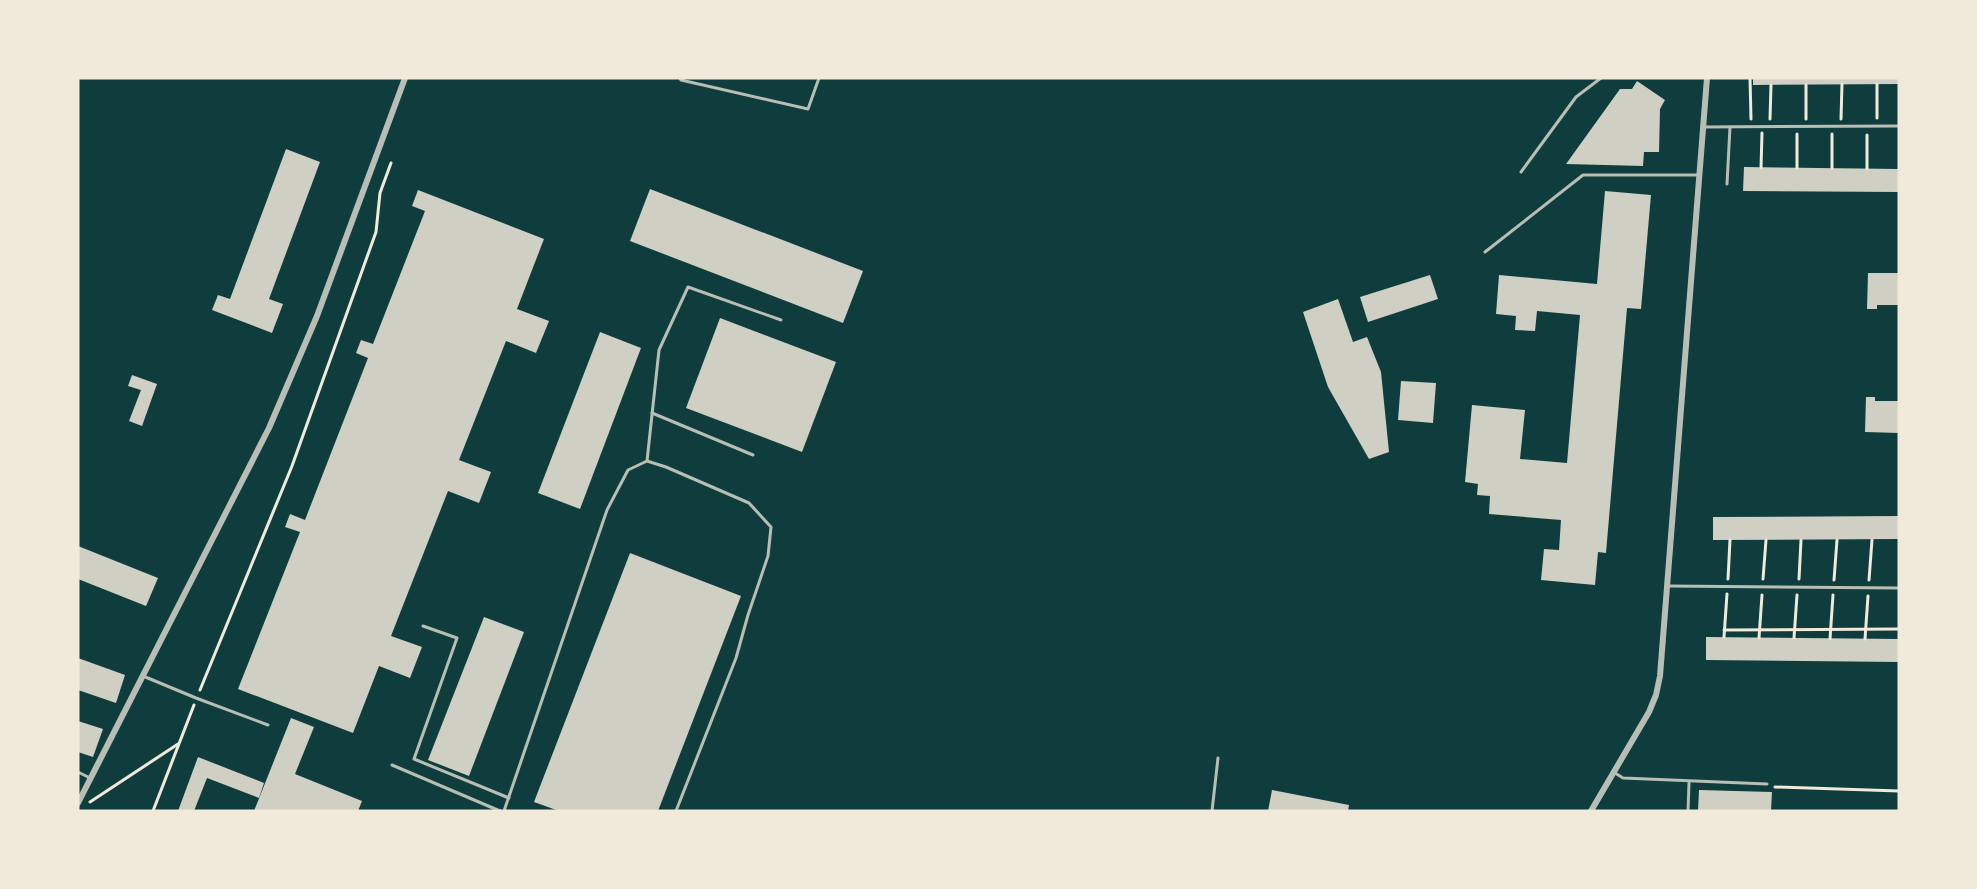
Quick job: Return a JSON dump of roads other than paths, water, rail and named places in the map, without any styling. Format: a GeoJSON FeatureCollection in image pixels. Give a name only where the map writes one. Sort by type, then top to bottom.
{"type":"FeatureCollection","features":[{"type":"Feature","properties":{"kind":"street"},"geometry":{"type":"LineString","coordinates":[[78,803],[269,428],[317,316],[405,78]]}},
{"type":"Feature","properties":{"kind":"street"},"geometry":{"type":"LineString","coordinates":[[1591,811],[1649,712],[1660,676],[1707,78]]}},
{"type":"Feature","properties":{"kind":"lane"},"geometry":{"type":"LineString","coordinates":[[680,78],[808,109],[819,78]]}},
{"type":"Feature","properties":{"kind":"lane"},"geometry":{"type":"LineString","coordinates":[[1521,172],[1576,97],[1601,78]]}},
{"type":"Feature","properties":{"kind":"lane"},"geometry":{"type":"LineString","coordinates":[[1704,127],[1899,126]]}},
{"type":"Feature","properties":{"kind":"lane"},"geometry":{"type":"LineString","coordinates":[[1727,184],[1730,127]]}},
{"type":"Feature","properties":{"kind":"lane"},"geometry":{"type":"LineString","coordinates":[[1485,252],[1583,175],[1700,176]]}},
{"type":"Feature","properties":{"kind":"lane"},"geometry":{"type":"LineString","coordinates":[[647,461],[659,350],[688,287],[781,320]]}},
{"type":"Feature","properties":{"kind":"lane"},"geometry":{"type":"LineString","coordinates":[[652,412],[753,455]]}},
{"type":"Feature","properties":{"kind":"lane"},"geometry":{"type":"LineString","coordinates":[[392,765],[502,811],[607,510],[628,470],[647,461],[749,503],[771,527],[768,556],[736,658],[676,811]]}},
{"type":"Feature","properties":{"kind":"lane"},"geometry":{"type":"LineString","coordinates":[[1668,586],[1899,588]]}},
{"type":"Feature","properties":{"kind":"lane"},"geometry":{"type":"LineString","coordinates":[[423,626],[457,638],[414,759],[508,798]]}},
{"type":"Feature","properties":{"kind":"lane"},"geometry":{"type":"LineString","coordinates":[[143,676],[196,699],[267,724]]}},
{"type":"Feature","properties":{"kind":"lane"},"geometry":{"type":"LineString","coordinates":[[1212,811],[1218,758]]}},
{"type":"Feature","properties":{"kind":"lane"},"geometry":{"type":"LineString","coordinates":[[78,772],[92,778]]}},
{"type":"Feature","properties":{"kind":"lane"},"geometry":{"type":"LineString","coordinates":[[1614,772],[1623,778],[1767,784]]}},
{"type":"Feature","properties":{"kind":"lane"},"geometry":{"type":"LineString","coordinates":[[1688,811],[1689,782]]}}]}
